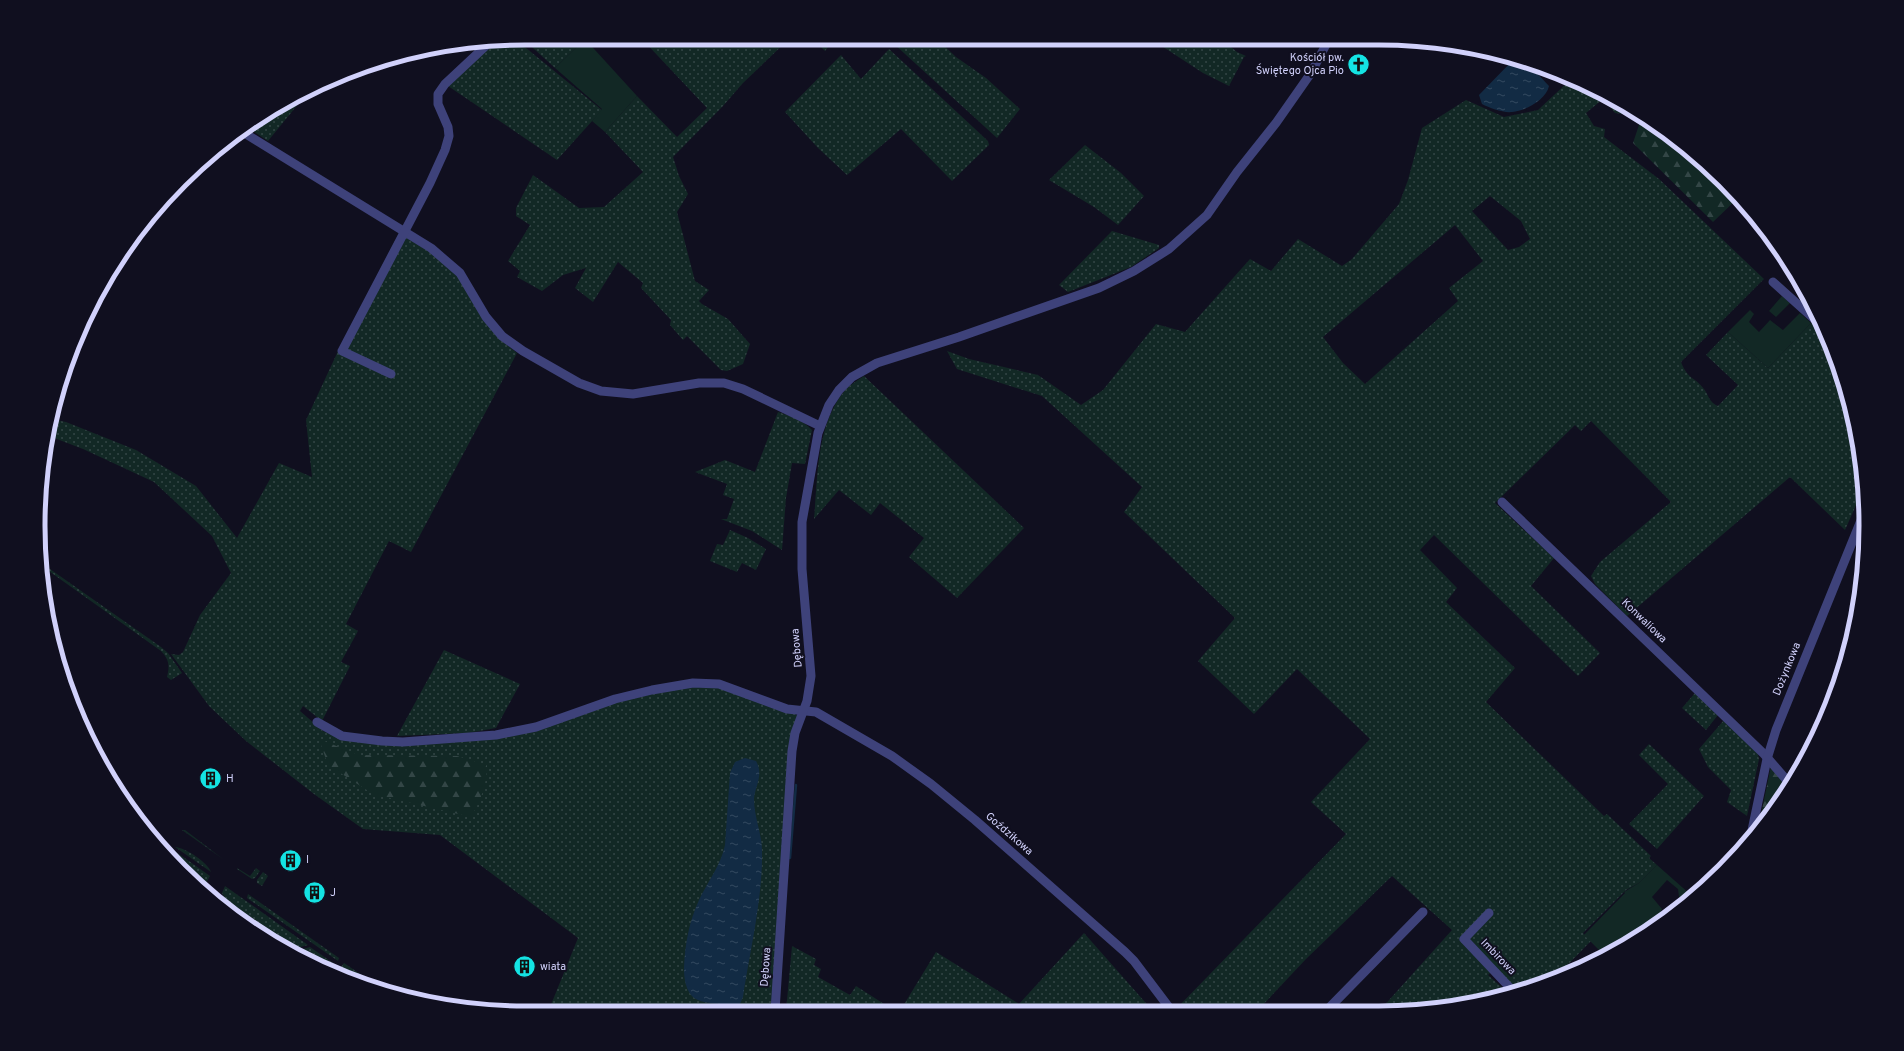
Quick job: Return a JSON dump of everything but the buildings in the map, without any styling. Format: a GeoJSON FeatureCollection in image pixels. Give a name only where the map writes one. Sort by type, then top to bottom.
{"type":"FeatureCollection","features":[{"type":"Feature","properties":{"kind":"street","name":"Dębowa"},"geometry":{"type":"LineString","coordinates":[[775,1006],[792,751],[795,733],[809,694],[811,676],[802,569],[802,522],[812,459],[820,426],[832,400],[842,386],[852,377],[885,360],[1104,286],[1134,271],[1174,245],[1207,214],[1237,172],[1276,124],[1311,74],[1326,45]]}},
{"type":"Feature","properties":{"kind":"street"},"geometry":{"type":"LineString","coordinates":[[391,374],[342,351],[404,230],[430,183],[448,141],[448,128],[438,104],[438,94],[445,84],[485,47]]}},
{"type":"Feature","properties":{"kind":"street"},"geometry":{"type":"LineString","coordinates":[[246,135],[404,230],[431,248],[456,268],[463,277],[486,317],[502,336],[523,351],[584,385],[601,391],[633,394],[704,382],[724,383],[743,389],[820,426]]}},
{"type":"Feature","properties":{"kind":"street"},"geometry":{"type":"LineString","coordinates":[[1772,282],[1810,316]]}},
{"type":"Feature","properties":{"kind":"street","name":"Konwaliowa"},"geometry":{"type":"LineString","coordinates":[[1502,502],[1695,687],[1786,780]]}},
{"type":"Feature","properties":{"kind":"street","name":"Dożynkowa"},"geometry":{"type":"LineString","coordinates":[[1753,827],[1767,759],[1787,701],[1859,525]]}},
{"type":"Feature","properties":{"kind":"street","name":"Goździkowa"},"geometry":{"type":"LineString","coordinates":[[317,722],[342,736],[382,741],[403,742],[496,735],[536,727],[615,698],[675,685],[702,682],[719,684],[787,709],[816,712],[892,756],[931,784],[975,820],[1125,952],[1144,973],[1168,1006]]}},
{"type":"Feature","properties":{"kind":"street"},"geometry":{"type":"LineString","coordinates":[[1331,1006],[1423,912]]}},
{"type":"Feature","properties":{"kind":"street","name":"Imbirowa"},"geometry":{"type":"LineString","coordinates":[[1489,913],[1464,939],[1510,988]]}},
{"type":"Feature","properties":{"kind":"green space"},"geometry":{"type":"Polygon","coordinates":[[[522,45],[602,110],[557,160],[448,86],[490,46],[522,45]]]}},
{"type":"Feature","properties":{"kind":"green space"},"geometry":{"type":"Polygon","coordinates":[[[530,45],[579,45],[555,68],[530,45]]]}},
{"type":"Feature","properties":{"kind":"green space"},"geometry":{"type":"Polygon","coordinates":[[[579,45],[590,45],[637,96],[605,132],[592,121],[602,109],[555,68],[579,45]]]}},
{"type":"Feature","properties":{"kind":"green space"},"geometry":{"type":"Polygon","coordinates":[[[648,45],[783,45],[743,83],[723,106],[673,157],[679,176],[688,194],[677,212],[695,281],[709,290],[699,301],[728,319],[750,344],[743,364],[727,371],[721,370],[687,336],[683,340],[670,325],[671,320],[641,288],[643,283],[618,262],[593,302],[575,288],[586,268],[563,275],[542,291],[517,277],[520,271],[508,261],[530,225],[516,216],[516,208],[533,175],[579,208],[604,207],[643,172],[605,132],[637,96],[677,137],[707,108],[648,45]]]}},
{"type":"Feature","properties":{"kind":"green space"},"geometry":{"type":"Polygon","coordinates":[[[819,45],[827,45],[828,47],[825,51],[819,45]]]}},
{"type":"Feature","properties":{"kind":"green space"},"geometry":{"type":"Polygon","coordinates":[[[895,45],[943,45],[956,57],[986,78],[1020,109],[997,138],[895,45]]]}},
{"type":"Feature","properties":{"kind":"green space"},"geometry":{"type":"Polygon","coordinates":[[[1160,45],[1228,45],[1237,52],[1246,56],[1244,57],[1229,86],[1203,73],[1160,45]]]}},
{"type":"Feature","properties":{"kind":"green space"},"geometry":{"type":"Polygon","coordinates":[[[889,49],[988,141],[989,145],[952,181],[901,129],[847,175],[818,148],[785,112],[841,55],[861,79],[889,49]]]}},
{"type":"Feature","properties":{"kind":"green space"},"geometry":{"type":"Polygon","coordinates":[[[1566,84],[1601,100],[1586,113],[1594,126],[1605,129],[1604,137],[1659,179],[1764,279],[1681,362],[1686,372],[1704,389],[1713,403],[1718,406],[1738,385],[1706,355],[1728,332],[1768,368],[1811,323],[1815,325],[1833,371],[1843,401],[1855,463],[1858,500],[1845,530],[1790,477],[1627,616],[1595,584],[1591,576],[1600,562],[1671,502],[1591,421],[1581,431],[1575,425],[1495,503],[1554,558],[1531,586],[1600,653],[1578,676],[1434,535],[1420,550],[1457,588],[1446,602],[1515,668],[1486,702],[1604,816],[1607,814],[1651,856],[1649,858],[1657,865],[1639,883],[1626,890],[1583,933],[1591,941],[1563,969],[1514,986],[1494,969],[1488,975],[1504,990],[1503,990],[1441,1002],[1384,1006],[1452,930],[1392,876],[1306,959],[1262,1006],[1179,1006],[1346,834],[1311,802],[1370,739],[1297,669],[1254,714],[1198,661],[1235,618],[1124,512],[1142,487],[1042,396],[957,369],[947,351],[969,359],[1038,375],[1081,405],[1103,390],[1156,324],[1185,332],[1250,259],[1271,271],[1298,239],[1342,266],[1352,259],[1399,204],[1408,180],[1422,128],[1466,100],[1504,117],[1538,110],[1566,84]],[[1490,196],[1472,211],[1508,250],[1519,247],[1530,239],[1521,221],[1490,196]],[[1455,225],[1323,337],[1343,363],[1365,384],[1458,301],[1449,288],[1483,261],[1455,225]]]}},
{"type":"Feature","properties":{"kind":"green space"},"geometry":{"type":"Polygon","coordinates":[[[300,101],[268,141],[252,131],[285,109],[300,101]]]}},
{"type":"Feature","properties":{"kind":"green space"},"geometry":{"type":"Polygon","coordinates":[[[1606,102],[1625,113],[1623,114],[1615,113],[1606,102]]]}},
{"type":"Feature","properties":{"kind":"green space"},"geometry":{"type":"Polygon","coordinates":[[[1640,123],[1671,144],[1695,164],[1734,202],[1713,222],[1633,143],[1640,123]]]}},
{"type":"Feature","properties":{"kind":"green space"},"geometry":{"type":"Polygon","coordinates":[[[1085,145],[1121,173],[1144,196],[1118,225],[1094,207],[1049,180],[1085,145]]]}},
{"type":"Feature","properties":{"kind":"green space"},"geometry":{"type":"Polygon","coordinates":[[[1112,231],[1159,245],[1159,248],[1131,267],[1068,292],[1059,285],[1112,231]]]}},
{"type":"Feature","properties":{"kind":"green space"},"geometry":{"type":"Polygon","coordinates":[[[399,233],[443,260],[454,271],[506,344],[517,353],[411,552],[389,541],[346,624],[358,631],[341,662],[350,666],[322,721],[303,706],[300,711],[323,731],[348,741],[382,741],[496,735],[568,714],[702,682],[763,699],[799,716],[773,1006],[550,1006],[578,938],[440,835],[363,829],[314,794],[246,741],[209,706],[171,654],[179,655],[183,652],[200,615],[231,573],[212,536],[154,482],[83,449],[53,438],[57,420],[66,422],[136,450],[196,486],[237,538],[279,463],[312,477],[306,420],[339,349],[399,233]]]}},
{"type":"Feature","properties":{"kind":"green space"},"geometry":{"type":"Polygon","coordinates":[[[1782,296],[1790,303],[1776,317],[1769,311],[1782,296]]]}},
{"type":"Feature","properties":{"kind":"green space"},"geometry":{"type":"Polygon","coordinates":[[[1750,310],[1754,314],[1749,322],[1759,332],[1770,320],[1783,330],[1800,313],[1811,323],[1768,368],[1728,332],[1750,310]]]}},
{"type":"Feature","properties":{"kind":"green space"},"geometry":{"type":"Polygon","coordinates":[[[864,376],[1024,528],[957,598],[909,557],[924,538],[880,503],[871,515],[839,490],[814,519],[820,451],[829,418],[836,403],[846,389],[864,376]]]}},
{"type":"Feature","properties":{"kind":"green space"},"geometry":{"type":"Polygon","coordinates":[[[778,412],[800,421],[812,430],[805,464],[792,463],[786,498],[782,550],[752,531],[721,519],[727,519],[734,499],[723,495],[727,484],[695,472],[725,460],[755,472],[778,412]]]}},
{"type":"Feature","properties":{"kind":"green space"},"geometry":{"type":"Polygon","coordinates":[[[730,530],[748,538],[766,549],[756,570],[742,563],[737,572],[710,561],[717,544],[723,545],[730,530]]]}},
{"type":"Feature","properties":{"kind":"green space"},"geometry":{"type":"Polygon","coordinates":[[[47,567],[168,653],[182,673],[171,680],[167,677],[168,663],[166,657],[161,651],[47,570],[47,567]]]}},
{"type":"Feature","properties":{"kind":"green space"},"geometry":{"type":"Polygon","coordinates":[[[444,650],[520,684],[496,728],[468,733],[397,736],[444,650]]]}},
{"type":"Feature","properties":{"kind":"green space"},"geometry":{"type":"Polygon","coordinates":[[[1695,693],[1718,715],[1706,730],[1682,708],[1695,693]]]}},
{"type":"Feature","properties":{"kind":"green space"},"geometry":{"type":"Polygon","coordinates":[[[1724,720],[1757,751],[1759,759],[1747,816],[1727,802],[1731,790],[1708,767],[1699,749],[1724,720]]]}},
{"type":"Feature","properties":{"kind":"green space"},"geometry":{"type":"Polygon","coordinates":[[[319,739],[359,755],[457,756],[487,765],[483,792],[471,817],[373,794],[328,765],[319,739]]]}},
{"type":"Feature","properties":{"kind":"green space"},"geometry":{"type":"Polygon","coordinates":[[[1649,744],[1704,796],[1657,849],[1629,824],[1668,784],[1639,755],[1649,744]]]}},
{"type":"Feature","properties":{"kind":"green space"},"geometry":{"type":"Polygon","coordinates":[[[1771,766],[1785,781],[1760,817],[1771,766]]]}},
{"type":"Feature","properties":{"kind":"green space"},"geometry":{"type":"Polygon","coordinates":[[[182,830],[185,830],[223,859],[182,830]]]}},
{"type":"Feature","properties":{"kind":"green space"},"geometry":{"type":"Polygon","coordinates":[[[175,847],[196,856],[209,868],[211,872],[175,847]]]}},
{"type":"Feature","properties":{"kind":"green space"},"geometry":{"type":"Polygon","coordinates":[[[171,850],[210,876],[206,884],[186,865],[171,850]]]}},
{"type":"Feature","properties":{"kind":"green space"},"geometry":{"type":"Polygon","coordinates":[[[1657,865],[1688,893],[1681,899],[1679,897],[1678,889],[1667,880],[1652,897],[1662,909],[1660,915],[1619,942],[1600,951],[1584,935],[1625,893],[1624,892],[1639,883],[1657,865]]]}},
{"type":"Feature","properties":{"kind":"green space"},"geometry":{"type":"Polygon","coordinates":[[[237,868],[250,876],[256,868],[260,871],[255,878],[252,879],[237,868]]]}},
{"type":"Feature","properties":{"kind":"green space"},"geometry":{"type":"Polygon","coordinates":[[[263,872],[268,876],[262,886],[257,883],[257,880],[263,872]]]}},
{"type":"Feature","properties":{"kind":"green space"},"geometry":{"type":"Polygon","coordinates":[[[225,886],[308,945],[297,948],[289,944],[226,900],[222,893],[225,886]]]}},
{"type":"Feature","properties":{"kind":"green space"},"geometry":{"type":"Polygon","coordinates":[[[248,894],[339,958],[338,961],[247,898],[248,894]]]}},
{"type":"Feature","properties":{"kind":"green space"},"geometry":{"type":"Polygon","coordinates":[[[1084,933],[1148,1006],[903,1006],[936,952],[1019,1004],[1084,933]]]}},
{"type":"Feature","properties":{"kind":"green space"},"geometry":{"type":"Polygon","coordinates":[[[792,946],[816,959],[814,965],[821,969],[818,977],[850,995],[856,986],[887,1006],[786,1006],[792,946]]]}},
{"type":"Feature","properties":{"kind":"green space"},"geometry":{"type":"Polygon","coordinates":[[[310,947],[336,966],[313,956],[301,950],[310,947]]]}},
{"type":"Feature","properties":{"kind":"green space"},"geometry":{"type":"Polygon","coordinates":[[[344,963],[363,977],[342,969],[340,968],[344,963]]]}},
{"type":"Feature","properties":{"kind":"water"},"geometry":{"type":"Polygon","coordinates":[[[1510,63],[1534,71],[1549,86],[1544,96],[1534,104],[1512,112],[1493,109],[1482,104],[1479,95],[1510,63]]]}},
{"type":"Feature","properties":{"kind":"water"},"geometry":{"type":"Polygon","coordinates":[[[745,758],[756,761],[759,771],[754,799],[755,812],[762,845],[762,869],[756,924],[743,997],[740,1004],[708,1003],[694,998],[688,991],[684,977],[685,950],[690,925],[696,908],[717,866],[725,845],[730,773],[735,762],[745,758]]]}},
{"type":"Feature","properties":{"kind":"waterway"},"geometry":{"type":"LineString","coordinates":[[790,858],[796,785]]}},
{"type":"Feature","properties":{"kind":"place","name":"Kościół pw. Świętego Ojca Pio"},"geometry":{"type":"Point","coordinates":[1359,64]}},
{"type":"Feature","properties":{"kind":"place","name":"H"},"geometry":{"type":"Point","coordinates":[211,779]}},
{"type":"Feature","properties":{"kind":"place","name":"I"},"geometry":{"type":"Point","coordinates":[291,860]}},
{"type":"Feature","properties":{"kind":"place","name":"J"},"geometry":{"type":"Point","coordinates":[315,893]}},
{"type":"Feature","properties":{"kind":"place","name":"wiata"},"geometry":{"type":"Point","coordinates":[524,967]}}]}
